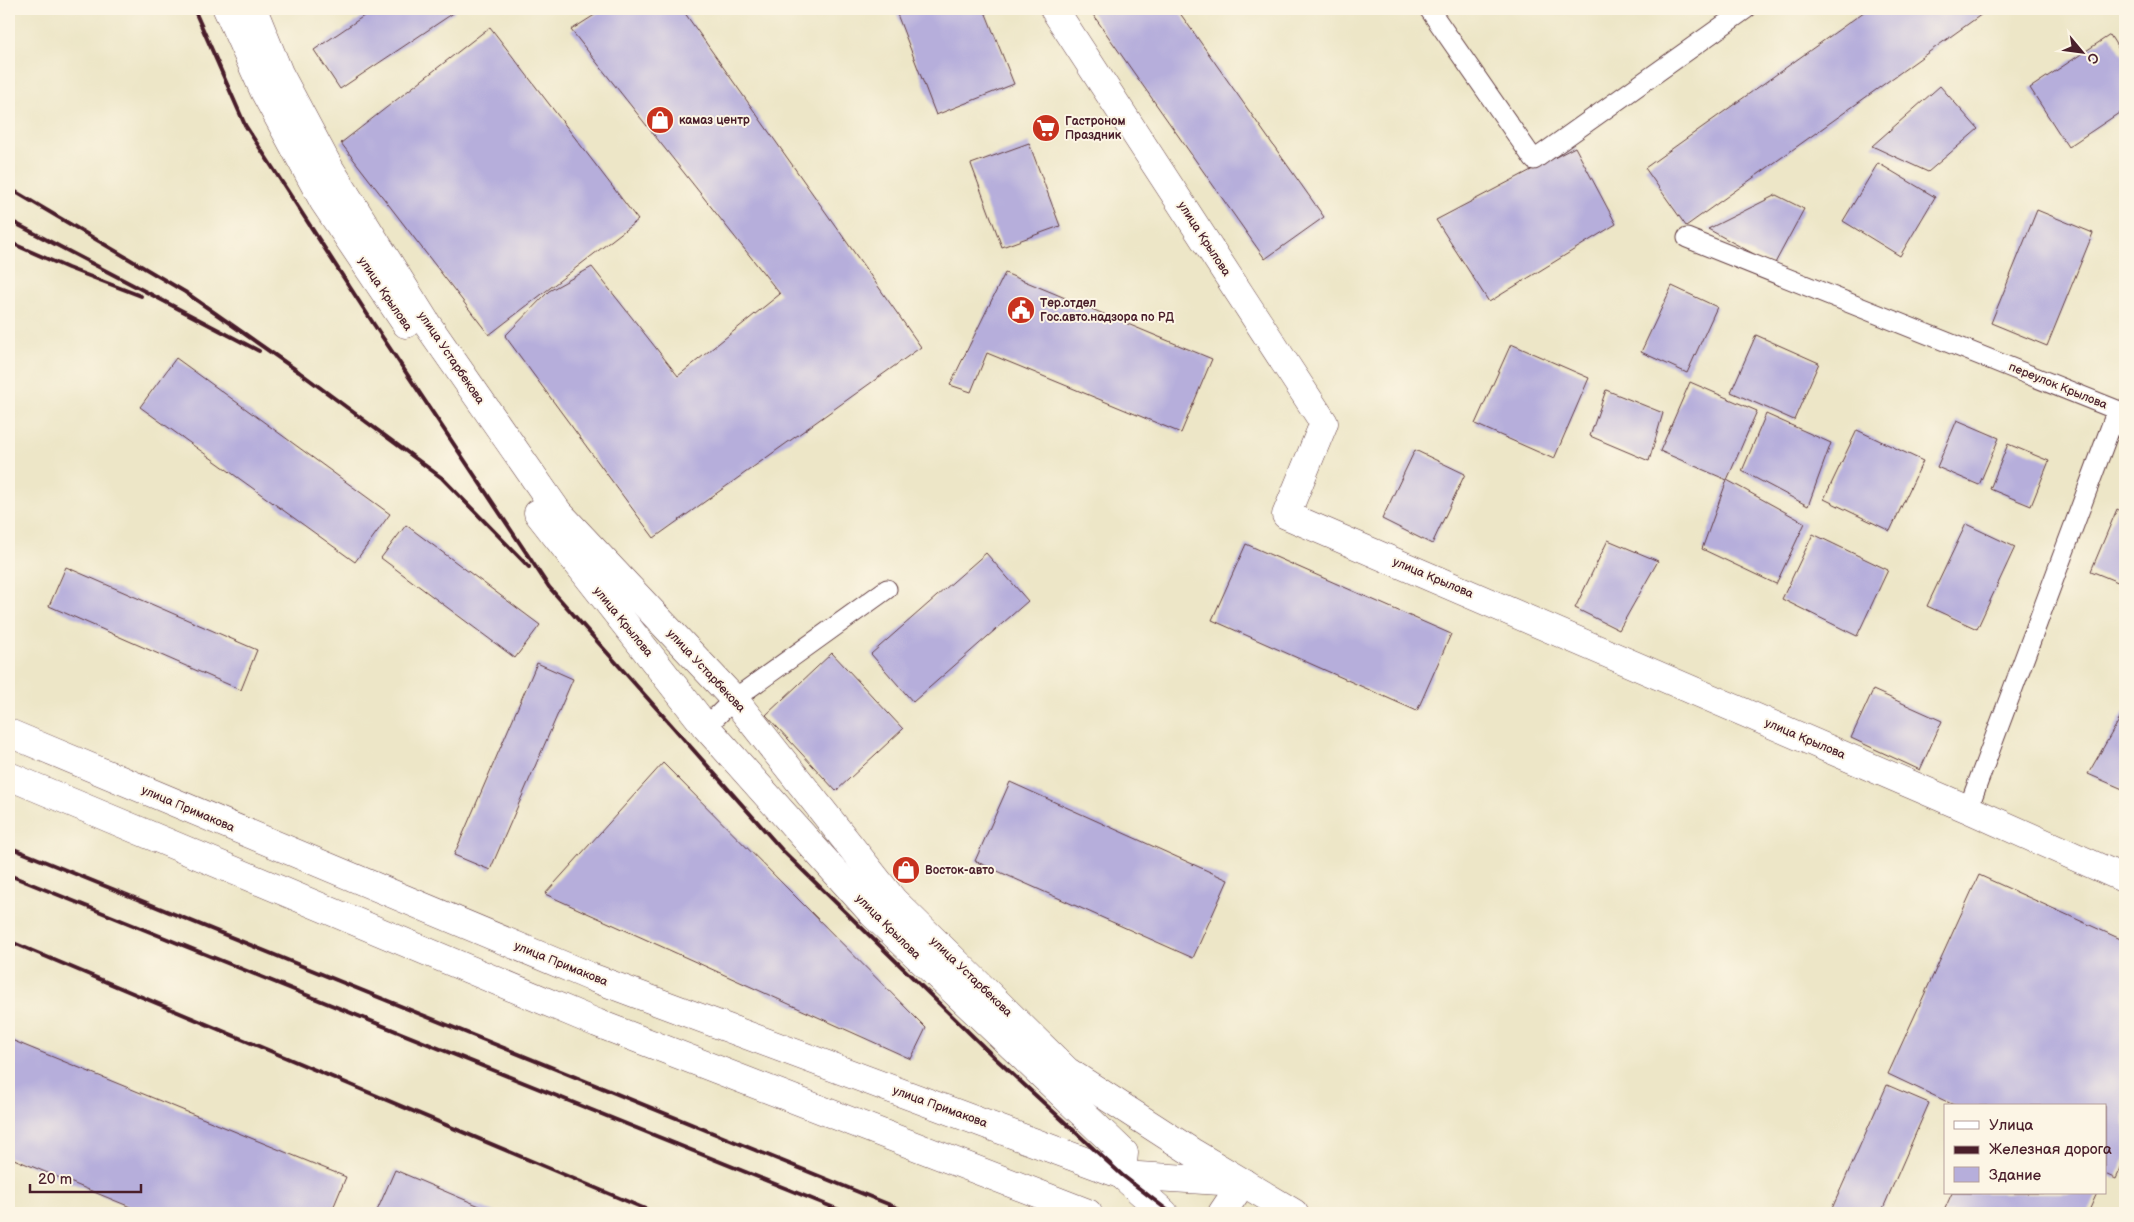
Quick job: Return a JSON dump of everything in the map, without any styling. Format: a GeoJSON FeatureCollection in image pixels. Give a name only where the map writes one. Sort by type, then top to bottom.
{"type":"FeatureCollection","features":[{"type":"Feature","properties":{"kind":"main road","name":"улица Крылова"},"geometry":{"type":"LineString","coordinates":[[228,9],[264,91],[329,210],[431,361],[547,527],[706,727],[872,913],[1123,1164],[1164,1213]]}},
{"type":"Feature","properties":{"kind":"main road","name":"улица Устарбекова"},"geometry":{"type":"LineString","coordinates":[[253,9],[279,73],[330,169],[427,324],[558,512],[734,699],[893,900],[1067,1070],[1192,1152],[1294,1213]]}},
{"type":"Feature","properties":{"kind":"main road","name":"улица Крылова"},"geometry":{"type":"LineString","coordinates":[[1054,9],[1324,423],[1286,515],[1968,809],[2125,879]]}},
{"type":"Feature","properties":{"kind":"main road","name":"улица Примакова"},"geometry":{"type":"LineString","coordinates":[[9,733],[592,977],[1123,1164]]}},
{"type":"Feature","properties":{"kind":"main road"},"geometry":{"type":"LineString","coordinates":[[9,776],[598,1023],[1088,1213]]}},
{"type":"Feature","properties":{"kind":"main road"},"geometry":{"type":"LineString","coordinates":[[1123,1164],[1243,1182],[1222,1213]]}},
{"type":"Feature","properties":{"kind":"lane"},"geometry":{"type":"LineString","coordinates":[[1429,9],[1534,160],[1746,9]]}},
{"type":"Feature","properties":{"kind":"lane","name":"переулок Крылова"},"geometry":{"type":"LineString","coordinates":[[1687,238],[2117,410],[1968,809]]}},
{"type":"Feature","properties":{"kind":"lane"},"geometry":{"type":"LineString","coordinates":[[706,727],[734,699],[887,589]]}},
{"type":"Feature","properties":{"kind":"building"},"geometry":{"type":"Polygon","coordinates":[[[374,9],[453,9],[455,12],[340,89],[314,50],[374,9]]]}},
{"type":"Feature","properties":{"kind":"building"},"geometry":{"type":"Polygon","coordinates":[[[604,9],[682,9],[921,347],[654,538],[505,336],[549,291],[592,267],[678,376],[780,294],[571,30],[604,9]]]}},
{"type":"Feature","properties":{"kind":"building"},"geometry":{"type":"Polygon","coordinates":[[[895,9],[984,9],[1014,84],[936,115],[895,9]]]}},
{"type":"Feature","properties":{"kind":"building"},"geometry":{"type":"Polygon","coordinates":[[[1089,9],[1177,9],[1324,217],[1265,259],[1089,9]]]}},
{"type":"Feature","properties":{"kind":"building"},"geometry":{"type":"Polygon","coordinates":[[[1868,9],[1989,9],[1686,226],[1645,168],[1868,9]]]}},
{"type":"Feature","properties":{"kind":"building"},"geometry":{"type":"Polygon","coordinates":[[[490,27],[638,220],[489,335],[341,143],[490,27]]]}},
{"type":"Feature","properties":{"kind":"building"},"geometry":{"type":"Polygon","coordinates":[[[2110,35],[2125,59],[2125,109],[2068,147],[2030,88],[2110,35]]]}},
{"type":"Feature","properties":{"kind":"building"},"geometry":{"type":"Polygon","coordinates":[[[1940,86],[1978,129],[1928,172],[1872,146],[1940,86]]]}},
{"type":"Feature","properties":{"kind":"building"},"geometry":{"type":"Polygon","coordinates":[[[1029,143],[1060,226],[1002,247],[971,164],[1029,143]]]}},
{"type":"Feature","properties":{"kind":"building"},"geometry":{"type":"Polygon","coordinates":[[[1575,147],[1616,224],[1489,302],[1436,220],[1575,147]]]}},
{"type":"Feature","properties":{"kind":"building"},"geometry":{"type":"Polygon","coordinates":[[[1878,163],[1935,197],[1900,256],[1843,221],[1878,163]]]}},
{"type":"Feature","properties":{"kind":"building"},"geometry":{"type":"Polygon","coordinates":[[[1776,195],[1804,209],[1774,265],[1708,229],[1776,195]]]}},
{"type":"Feature","properties":{"kind":"building"},"geometry":{"type":"Polygon","coordinates":[[[2037,210],[2093,233],[2047,346],[1991,323],[2037,210]]]}},
{"type":"Feature","properties":{"kind":"building"},"geometry":{"type":"Polygon","coordinates":[[[1005,273],[1212,359],[1181,433],[987,353],[971,392],[950,385],[1005,273]]]}},
{"type":"Feature","properties":{"kind":"building"},"geometry":{"type":"Polygon","coordinates":[[[1672,286],[1717,307],[1687,373],[1641,352],[1672,286]]]}},
{"type":"Feature","properties":{"kind":"building"},"geometry":{"type":"Polygon","coordinates":[[[1756,335],[1819,363],[1794,420],[1731,392],[1756,335]]]}},
{"type":"Feature","properties":{"kind":"building"},"geometry":{"type":"Polygon","coordinates":[[[1511,344],[1589,378],[1554,459],[1475,424],[1511,344]]]}},
{"type":"Feature","properties":{"kind":"building"},"geometry":{"type":"Polygon","coordinates":[[[176,358],[390,514],[355,562],[140,407],[176,358]]]}},
{"type":"Feature","properties":{"kind":"building"},"geometry":{"type":"Polygon","coordinates":[[[1690,382],[1757,411],[1727,480],[1660,451],[1690,382]]]}},
{"type":"Feature","properties":{"kind":"building"},"geometry":{"type":"Polygon","coordinates":[[[1606,390],[1663,413],[1649,461],[1590,436],[1606,390]]]}},
{"type":"Feature","properties":{"kind":"building"},"geometry":{"type":"Polygon","coordinates":[[[1766,414],[1831,443],[1808,506],[1742,471],[1766,414]]]}},
{"type":"Feature","properties":{"kind":"building"},"geometry":{"type":"Polygon","coordinates":[[[1957,420],[1999,438],[1979,485],[1937,467],[1957,420]]]}},
{"type":"Feature","properties":{"kind":"building"},"geometry":{"type":"Polygon","coordinates":[[[1857,430],[1923,461],[1890,531],[1824,499],[1857,430]]]}},
{"type":"Feature","properties":{"kind":"building"},"geometry":{"type":"Polygon","coordinates":[[[2008,444],[2049,461],[2031,506],[1990,489],[2008,444]]]}},
{"type":"Feature","properties":{"kind":"building"},"geometry":{"type":"Polygon","coordinates":[[[1415,450],[1465,474],[1432,544],[1382,519],[1415,450]]]}},
{"type":"Feature","properties":{"kind":"building"},"geometry":{"type":"Polygon","coordinates":[[[1727,480],[1805,523],[1776,584],[1702,549],[1727,480]]]}},
{"type":"Feature","properties":{"kind":"building"},"geometry":{"type":"Polygon","coordinates":[[[2117,509],[2125,513],[2125,585],[2091,571],[2117,509]]]}},
{"type":"Feature","properties":{"kind":"building"},"geometry":{"type":"Polygon","coordinates":[[[1966,524],[2015,547],[1977,629],[1927,606],[1966,524]]]}},
{"type":"Feature","properties":{"kind":"building"},"geometry":{"type":"Polygon","coordinates":[[[406,525],[540,625],[515,658],[381,558],[406,525]]]}},
{"type":"Feature","properties":{"kind":"building"},"geometry":{"type":"Polygon","coordinates":[[[1813,534],[1888,570],[1857,636],[1782,599],[1813,534]]]}},
{"type":"Feature","properties":{"kind":"building"},"geometry":{"type":"Polygon","coordinates":[[[1608,540],[1658,561],[1619,630],[1575,608],[1608,540]]]}},
{"type":"Feature","properties":{"kind":"building"},"geometry":{"type":"Polygon","coordinates":[[[1246,544],[1451,634],[1417,711],[1212,620],[1246,544]]]}},
{"type":"Feature","properties":{"kind":"building"},"geometry":{"type":"Polygon","coordinates":[[[986,553],[1028,601],[913,702],[871,654],[986,553]]]}},
{"type":"Feature","properties":{"kind":"building"},"geometry":{"type":"Polygon","coordinates":[[[66,567],[257,650],[241,690],[49,606],[66,567]]]}},
{"type":"Feature","properties":{"kind":"building"},"geometry":{"type":"Polygon","coordinates":[[[832,653],[903,729],[836,791],[766,715],[832,653]]]}},
{"type":"Feature","properties":{"kind":"building"},"geometry":{"type":"Polygon","coordinates":[[[537,663],[573,679],[490,870],[454,855],[537,663]]]}},
{"type":"Feature","properties":{"kind":"building"},"geometry":{"type":"Polygon","coordinates":[[[1873,690],[1942,721],[1920,770],[1851,738],[1873,690]]]}},
{"type":"Feature","properties":{"kind":"building"},"geometry":{"type":"Polygon","coordinates":[[[2125,710],[2125,790],[2088,774],[2125,710]]]}},
{"type":"Feature","properties":{"kind":"building"},"geometry":{"type":"Polygon","coordinates":[[[663,763],[926,1028],[911,1059],[545,894],[663,763]]]}},
{"type":"Feature","properties":{"kind":"building"},"geometry":{"type":"Polygon","coordinates":[[[1010,782],[1228,880],[1193,958],[975,861],[1010,782]]]}},
{"type":"Feature","properties":{"kind":"building"},"geometry":{"type":"Polygon","coordinates":[[[1979,875],[2125,941],[2125,1159],[2116,1179],[2106,1174],[2106,1104],[1952,1104],[1888,1074],[1979,875]]]}},
{"type":"Feature","properties":{"kind":"building"},"geometry":{"type":"Polygon","coordinates":[[[9,1039],[346,1177],[331,1213],[145,1213],[9,1157],[9,1039]]]}},
{"type":"Feature","properties":{"kind":"building"},"geometry":{"type":"Polygon","coordinates":[[[1887,1085],[1929,1103],[1881,1213],[1830,1213],[1887,1085]]]}},
{"type":"Feature","properties":{"kind":"building"},"geometry":{"type":"Polygon","coordinates":[[[395,1170],[496,1213],[376,1213],[395,1170]]]}},
{"type":"Feature","properties":{"kind":"building"},"geometry":{"type":"Polygon","coordinates":[[[1952,1194],[2097,1194],[2088,1213],[1943,1213],[1952,1194]]]}},
{"type":"Feature","properties":{"kind":"railway"},"geometry":{"type":"LineString","coordinates":[[194,9],[245,125],[373,323],[549,587],[783,851],[995,1058],[1122,1175],[1171,1213]]}},
{"type":"Feature","properties":{"kind":"railway"},"geometry":{"type":"LineString","coordinates":[[9,188],[185,292],[299,372],[442,478],[529,567]]}},
{"type":"Feature","properties":{"kind":"railway"},"geometry":{"type":"LineString","coordinates":[[9,220],[259,351]]}},
{"type":"Feature","properties":{"kind":"railway"},"geometry":{"type":"LineString","coordinates":[[9,242],[68,268],[141,296]]}},
{"type":"Feature","properties":{"kind":"railway"},"geometry":{"type":"LineString","coordinates":[[9,847],[910,1213]]}},
{"type":"Feature","properties":{"kind":"railway"},"geometry":{"type":"LineString","coordinates":[[9,875],[847,1213]]}},
{"type":"Feature","properties":{"kind":"railway"},"geometry":{"type":"LineString","coordinates":[[9,941],[655,1213]]}},
{"type":"Feature","properties":{"kind":"place","name":"камаз центр"},"geometry":{"type":"Point","coordinates":[660,120]}},
{"type":"Feature","properties":{"kind":"place","name":"Гастроном Праздник"},"geometry":{"type":"Point","coordinates":[1046,128]}},
{"type":"Feature","properties":{"kind":"place","name":"Тер.отдел Гос.авто.надзора по РД"},"geometry":{"type":"Point","coordinates":[1021,310]}},
{"type":"Feature","properties":{"kind":"place","name":"Восток-авто"},"geometry":{"type":"Point","coordinates":[906,870]}}]}
